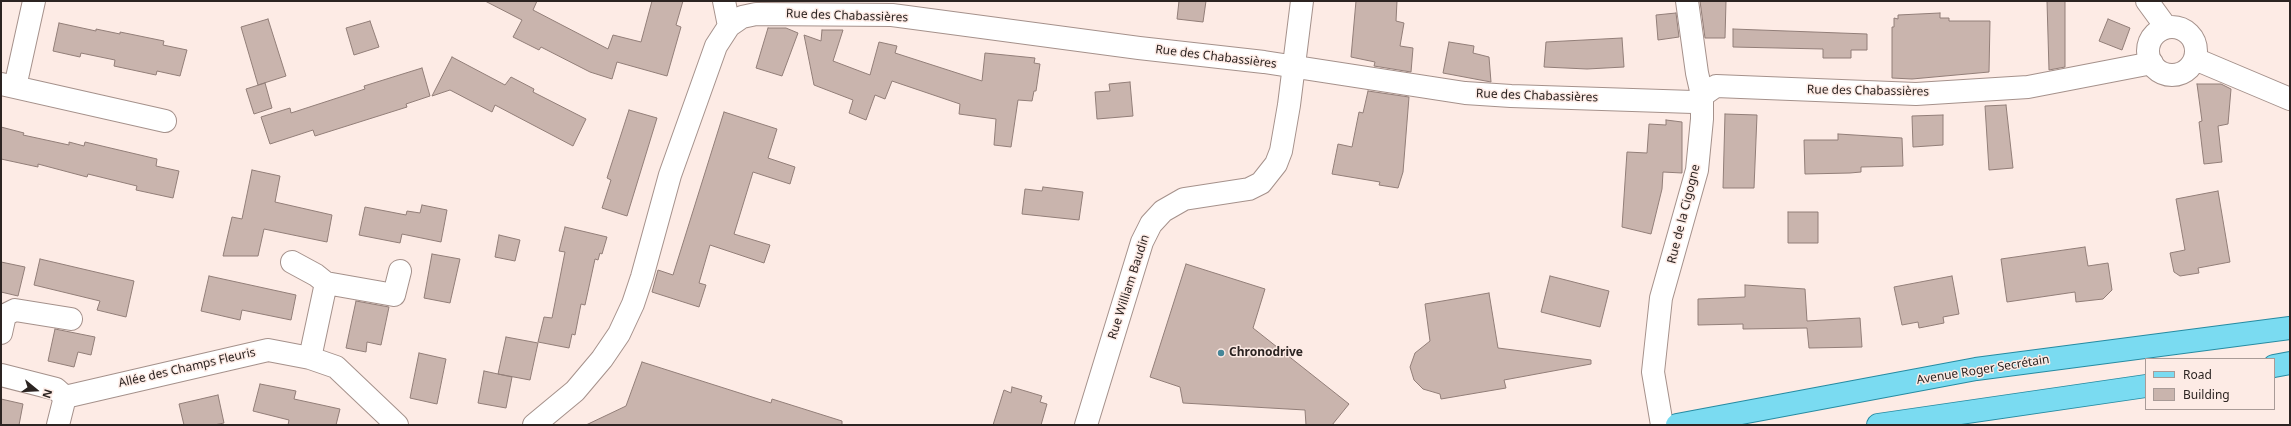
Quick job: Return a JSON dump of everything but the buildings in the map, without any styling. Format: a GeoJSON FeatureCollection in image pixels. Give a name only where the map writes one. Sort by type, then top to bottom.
{"type":"FeatureCollection","features":[{"type":"Feature","properties":{"kind":"main road"},"geometry":{"type":"LineString","coordinates":[[2228,336],[2290,318]]}},
{"type":"Feature","properties":{"kind":"main road","name":"Avenue Roger Secrétain"},"geometry":{"type":"LineString","coordinates":[[1677,425],[1976,369],[2290,328]]}},
{"type":"Feature","properties":{"kind":"main road"},"geometry":{"type":"LineString","coordinates":[[2275,366],[2290,363]]}},
{"type":"Feature","properties":{"kind":"main road"},"geometry":{"type":"LineString","coordinates":[[2275,378],[2290,378]]}},
{"type":"Feature","properties":{"kind":"main road"},"geometry":{"type":"LineString","coordinates":[[1878,425],[2145,386]]}},
{"type":"Feature","properties":{"kind":"street"},"geometry":{"type":"LineString","coordinates":[[34,1],[8,86],[166,121]]}},
{"type":"Feature","properties":{"kind":"street"},"geometry":{"type":"LineString","coordinates":[[724,1],[729,26]]}},
{"type":"Feature","properties":{"kind":"street","name":"Rue William Baudin"},"geometry":{"type":"LineString","coordinates":[[1086,425],[1146,233],[1163,211],[1178,201],[1249,189],[1261,183],[1276,164],[1281,151],[1294,67],[1302,1]]}},
{"type":"Feature","properties":{"kind":"street","name":"Rue de la Cigogne"},"geometry":{"type":"LineString","coordinates":[[1662,425],[1653,372],[1661,298],[1697,170],[1702,95],[1697,73],[1687,1]]}},
{"type":"Feature","properties":{"kind":"street"},"geometry":{"type":"LineString","coordinates":[[2147,1],[2166,27]]}},
{"type":"Feature","properties":{"kind":"street","name":"Rue des Chabassières"},"geometry":{"type":"LineString","coordinates":[[534,425],[575,391],[602,359],[618,334],[633,304],[642,277],[670,175],[716,46],[729,26],[742,17],[756,14],[892,15],[1294,67],[1465,93],[1693,102],[1716,86],[1916,94],[2028,87],[2152,63]]}},
{"type":"Feature","properties":{"kind":"street"},"geometry":{"type":"LineString","coordinates":[[2166,27],[2182,28],[2189,33],[2194,40],[2197,49],[2196,58],[2185,72],[2176,75],[2159,71],[2152,63],[2149,56],[2150,41],[2155,34],[2166,27]]}},
{"type":"Feature","properties":{"kind":"street"},"geometry":{"type":"LineString","coordinates":[[2196,58],[2290,99]]}},
{"type":"Feature","properties":{"kind":"street"},"geometry":{"type":"LineString","coordinates":[[292,262],[316,274],[326,283],[394,295],[400,271]]}},
{"type":"Feature","properties":{"kind":"street"},"geometry":{"type":"LineString","coordinates":[[310,358],[326,283]]}},
{"type":"Feature","properties":{"kind":"street"},"geometry":{"type":"LineString","coordinates":[[1,333],[5,315],[15,310],[71,319]]}},
{"type":"Feature","properties":{"kind":"street","name":"Allée des Champs Fleuris"},"geometry":{"type":"LineString","coordinates":[[65,397],[268,350],[310,358],[336,366],[397,425]]}},
{"type":"Feature","properties":{"kind":"street"},"geometry":{"type":"LineString","coordinates":[[1,374],[56,389],[65,397],[58,425]]}},
{"type":"Feature","properties":{"kind":"place","name":"Chronodrive"},"geometry":{"type":"Point","coordinates":[1221,353]}}]}
